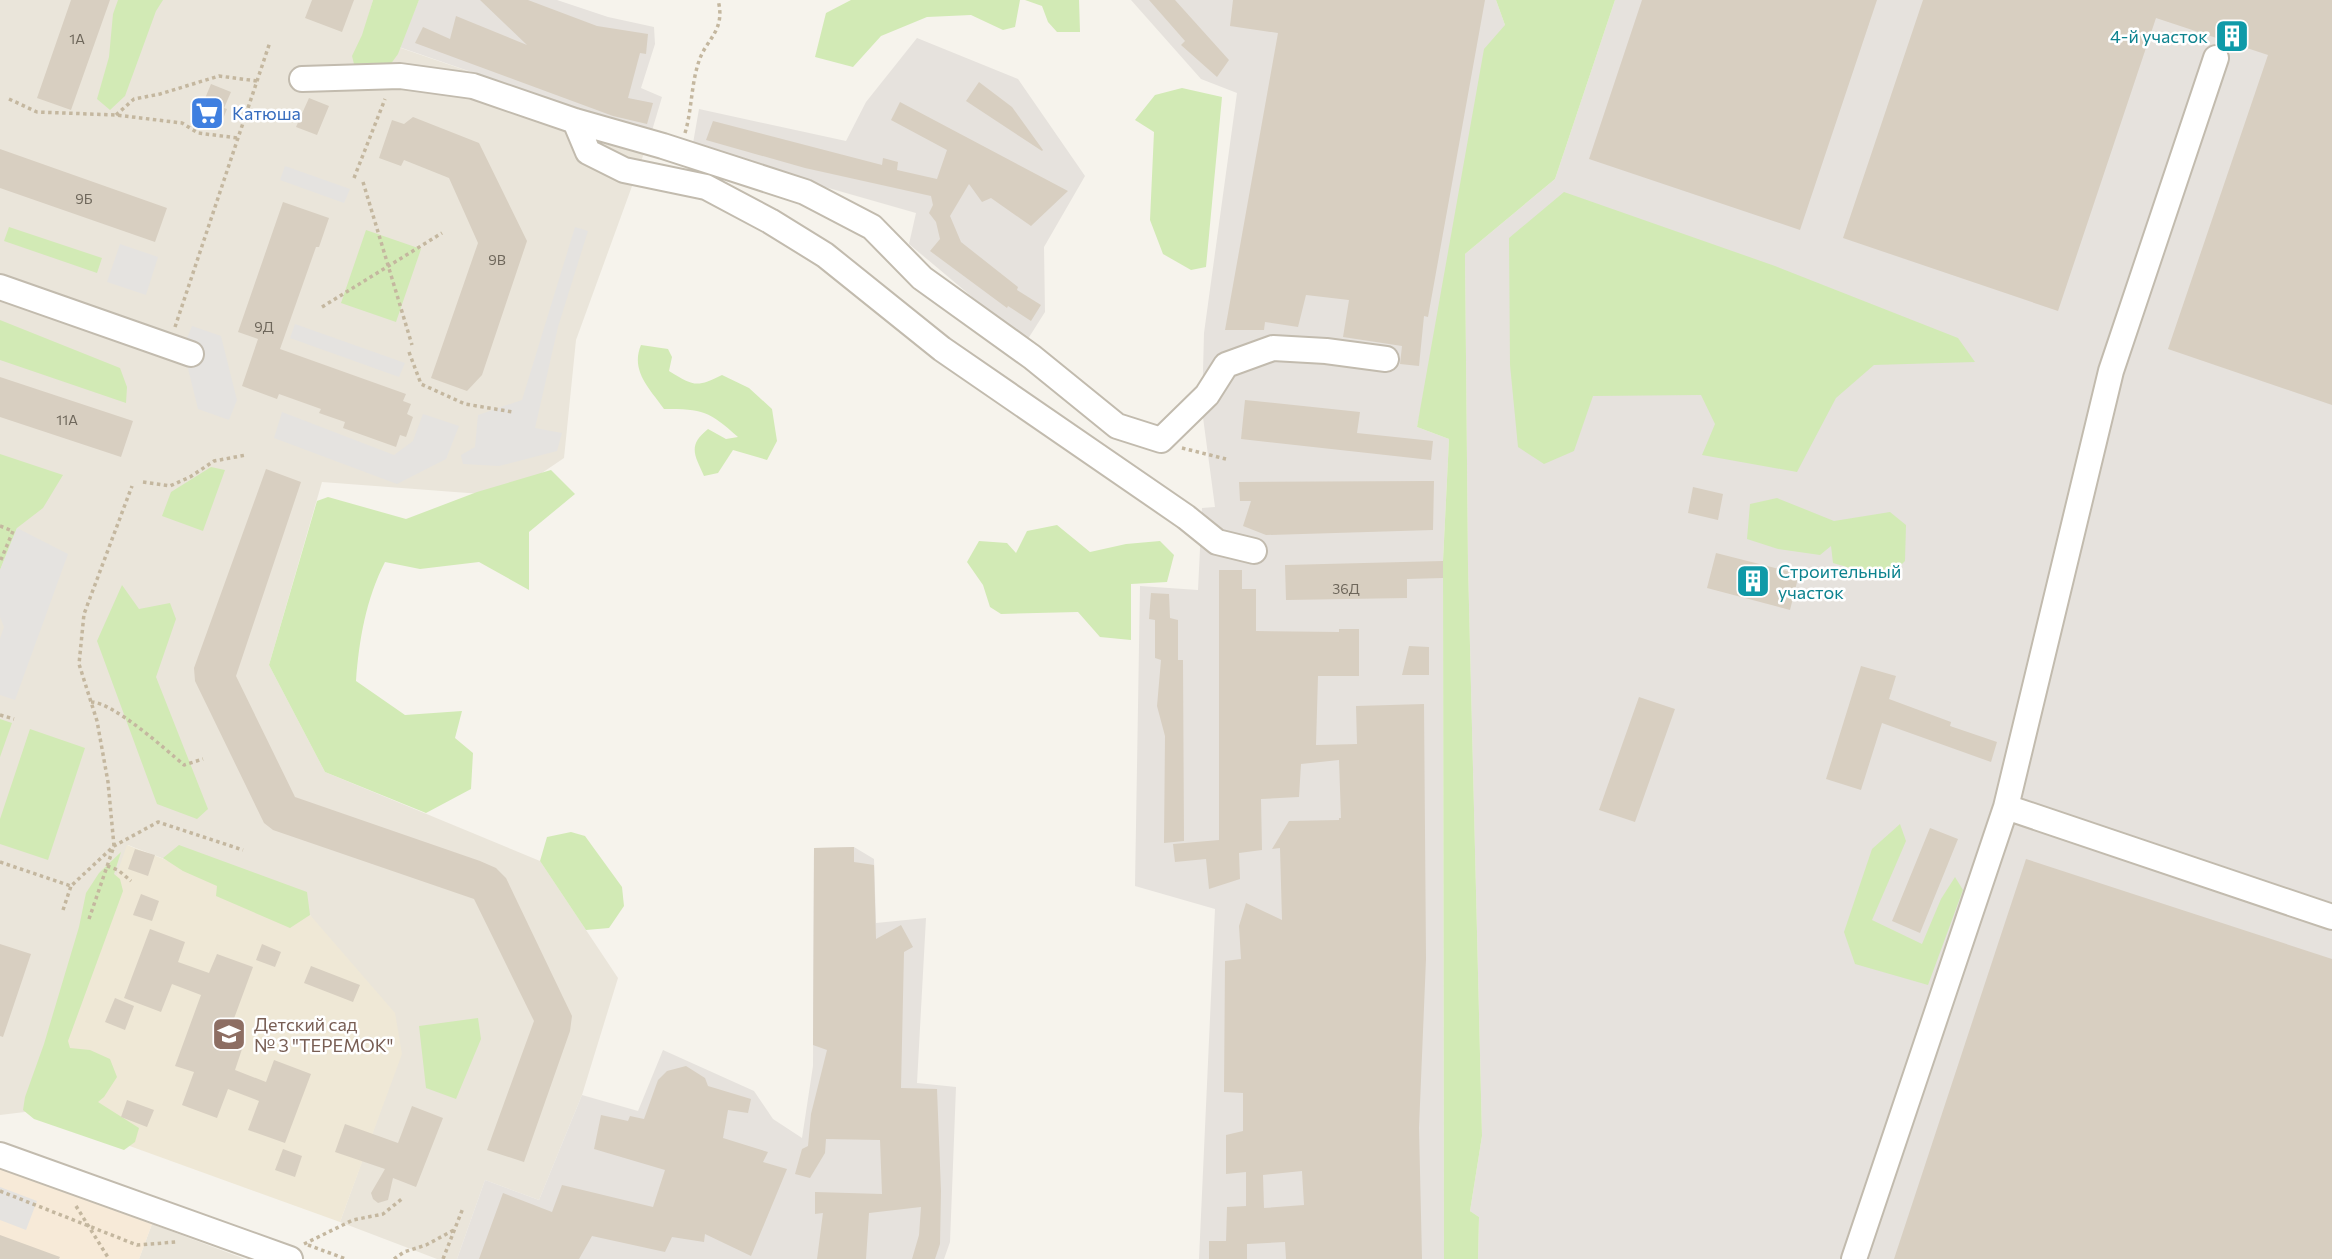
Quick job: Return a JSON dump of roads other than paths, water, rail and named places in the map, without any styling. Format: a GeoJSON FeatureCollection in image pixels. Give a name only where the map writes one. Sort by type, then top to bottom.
{"type":"FeatureCollection","features":[{"type":"Feature","properties":{"kind":"street"},"geometry":{"type":"LineString","coordinates":[[1854,1259],[2006,807],[2111,371],[2216,58]]}},
{"type":"Feature","properties":{"kind":"street"},"geometry":{"type":"LineString","coordinates":[[302,79],[400,76],[473,86],[575,121],[805,192],[872,227],[922,278],[1032,357],[1117,426],[1161,439],[1207,395],[1226,365],[1273,348],[1326,351],[1386,359]]}},
{"type":"Feature","properties":{"kind":"street"},"geometry":{"type":"LineString","coordinates":[[575,121],[588,152],[624,170],[706,187],[770,221],[825,255],[942,349],[1186,517],[1217,542],[1254,551]]}},
{"type":"Feature","properties":{"kind":"street"},"geometry":{"type":"LineString","coordinates":[[0,287],[180,350]]}},
{"type":"Feature","properties":{"kind":"street"},"geometry":{"type":"LineString","coordinates":[[2006,807],[2332,917]]}},
{"type":"Feature","properties":{"kind":"street"},"geometry":{"type":"LineString","coordinates":[[0,1155],[297,1251]]}},
{"type":"Feature","properties":{"kind":"place","name":"4-й участок"},"geometry":{"type":"Point","coordinates":[2232,36]}},
{"type":"Feature","properties":{"kind":"place","name":"Катюша"},"geometry":{"type":"Point","coordinates":[207,113]}},
{"type":"Feature","properties":{"kind":"place","name":"Строительный участок"},"geometry":{"type":"Point","coordinates":[1753,581]}},
{"type":"Feature","properties":{"kind":"place","name":"Детский сад № 3 \"ТЕРЕМОК\""},"geometry":{"type":"Point","coordinates":[229,1034]}}]}
